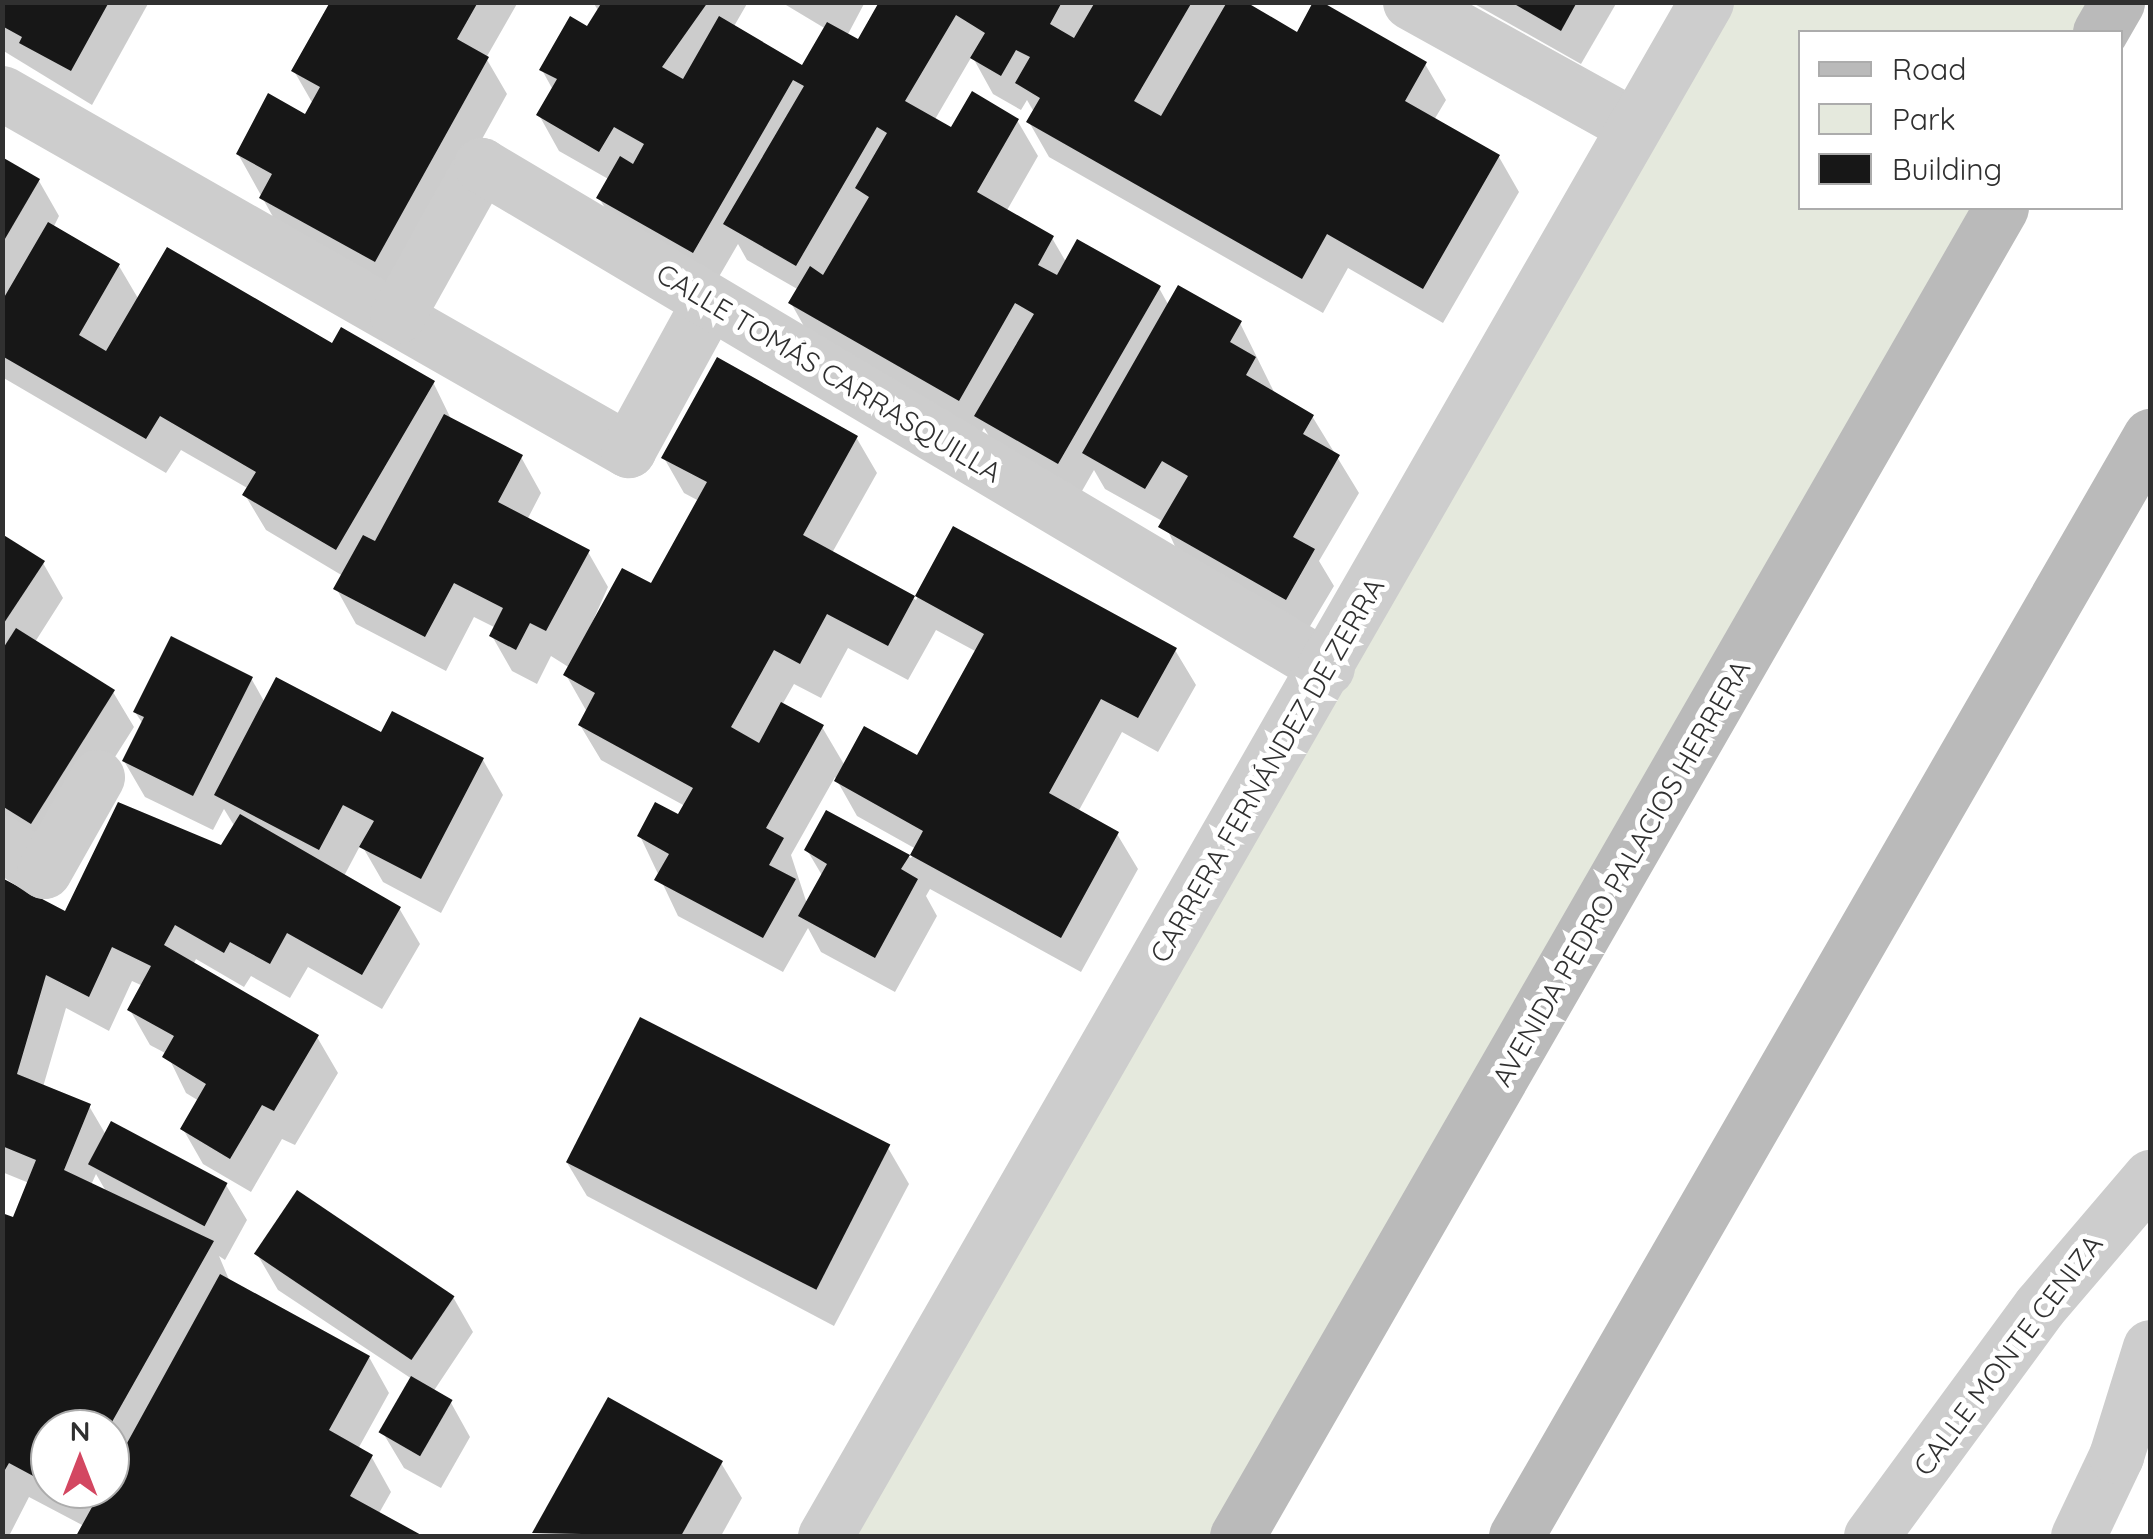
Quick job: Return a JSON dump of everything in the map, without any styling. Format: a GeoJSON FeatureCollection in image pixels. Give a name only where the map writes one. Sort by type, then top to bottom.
{"type":"FeatureCollection","features":[{"type":"Feature","properties":{"kind":"main road"},"geometry":{"type":"LineString","coordinates":[[2101,30],[2117,2]]}},
{"type":"Feature","properties":{"kind":"main road","name":"AVENIDA PEDRO PALACIOS HERRERA"},"geometry":{"type":"LineString","coordinates":[[1237,1536],[2000,210]]}},
{"type":"Feature","properties":{"kind":"main road"},"geometry":{"type":"LineString","coordinates":[[1516,1536],[2150,436]]}},
{"type":"Feature","properties":{"kind":"street"},"geometry":{"type":"LineString","coordinates":[[1410,2],[1634,126]]}},
{"type":"Feature","properties":{"kind":"street","name":"CARRERA FERNÁNDEZ DE ZERRA"},"geometry":{"type":"LineString","coordinates":[[825,1536],[1327,668],[1706,2]]}},
{"type":"Feature","properties":{"kind":"street"},"geometry":{"type":"LineString","coordinates":[[2,92],[628,450],[709,302]]}},
{"type":"Feature","properties":{"kind":"street","name":"CALLE TOMÁS CARRASQUILLA"},"geometry":{"type":"LineString","coordinates":[[397,316],[481,165],[1327,668]]}},
{"type":"Feature","properties":{"kind":"street"},"geometry":{"type":"LineString","coordinates":[[2,843],[44,871],[98,777]]}},
{"type":"Feature","properties":{"kind":"street","name":"CALLE MONTE CENIZA"},"geometry":{"type":"LineString","coordinates":[[1872,1536],[2040,1306],[2150,1177]]}},
{"type":"Feature","properties":{"kind":"street"},"geometry":{"type":"LineString","coordinates":[[2078,1536],[2143,1401],[2150,1347]]}},
{"type":"Feature","properties":{"kind":"green space"},"geometry":{"type":"Polygon","coordinates":[[[1706,3],[2117,3],[2101,30],[1798,30],[1798,210],[2000,210],[1237,1536],[825,1536],[1706,3]]]}},
{"type":"Feature","properties":{"kind":"building"},"geometry":{"type":"Polygon","coordinates":[[[2,2],[109,2],[71,71],[19,43],[22,37],[2,26],[2,2]]]}},
{"type":"Feature","properties":{"kind":"building"},"geometry":{"type":"Polygon","coordinates":[[[330,2],[478,2],[457,39],[489,57],[375,262],[259,198],[272,174],[236,154],[268,93],[305,114],[320,87],[291,71],[330,2]]]}},
{"type":"Feature","properties":{"kind":"building"},"geometry":{"type":"Polygon","coordinates":[[[602,2],[708,2],[662,67],[683,79],[719,16],[802,65],[827,22],[858,39],[879,2],[1062,2],[1050,24],[1074,38],[1095,2],[1192,2],[1134,101],[1161,116],[1227,2],[1246,2],[1297,32],[1313,2],[1322,2],[1427,62],[1405,101],[1500,155],[1423,289],[1327,234],[1302,279],[1026,122],[1040,98],[1015,83],[1030,57],[1016,50],[1001,76],[970,58],[985,33],[956,15],[905,101],[951,127],[972,91],[1019,119],[977,192],[1054,236],[1038,265],[1057,275],[1077,239],[1161,286],[1058,464],[974,416],[1034,314],[1015,303],[959,401],[788,303],[810,266],[823,275],[869,197],[855,188],[887,133],[877,127],[796,266],[723,224],[804,86],[793,80],[693,253],[596,198],[620,156],[633,164],[644,144],[614,127],[599,152],[536,115],[557,79],[539,70],[570,16],[587,26],[602,2]]]}},
{"type":"Feature","properties":{"kind":"building"},"geometry":{"type":"Polygon","coordinates":[[[1511,2],[1577,2],[1561,31],[1511,2]]]}},
{"type":"Feature","properties":{"kind":"building"},"geometry":{"type":"Polygon","coordinates":[[[2,157],[40,179],[2,244],[2,157]]]}},
{"type":"Feature","properties":{"kind":"building"},"geometry":{"type":"Polygon","coordinates":[[[48,222],[120,264],[79,335],[106,351],[167,247],[332,343],[341,327],[435,381],[336,550],[242,495],[256,472],[160,416],[146,439],[2,356],[2,301],[48,222]]]}},
{"type":"Feature","properties":{"kind":"building"},"geometry":{"type":"Polygon","coordinates":[[[1178,285],[1242,321],[1230,342],[1256,357],[1246,375],[1314,415],[1303,434],[1340,455],[1293,537],[1315,549],[1286,600],[1158,527],[1188,476],[1162,461],[1145,489],[1082,453],[1178,285]]]}},
{"type":"Feature","properties":{"kind":"building"},"geometry":{"type":"Polygon","coordinates":[[[717,357],[858,436],[803,535],[915,596],[888,646],[827,614],[800,664],[774,650],[731,727],[759,743],[781,702],[824,725],[766,828],[784,838],[769,865],[796,879],[763,938],[654,880],[669,854],[637,836],[655,802],[678,814],[693,788],[578,725],[595,693],[563,675],[622,568],[651,583],[707,482],[661,458],[717,357]]]}},
{"type":"Feature","properties":{"kind":"building"},"geometry":{"type":"Polygon","coordinates":[[[444,414],[523,455],[498,502],[590,550],[546,631],[530,623],[516,650],[489,636],[503,608],[454,583],[425,637],[333,589],[363,535],[375,541],[444,414]]]}},
{"type":"Feature","properties":{"kind":"building"},"geometry":{"type":"Polygon","coordinates":[[[953,526],[1177,648],[1138,718],[1101,699],[1049,793],[1119,832],[1061,938],[910,855],[923,831],[834,781],[864,726],[917,755],[984,634],[915,596],[953,526]]]}},
{"type":"Feature","properties":{"kind":"building"},"geometry":{"type":"Polygon","coordinates":[[[2,534],[45,561],[2,626],[2,534]]]}},
{"type":"Feature","properties":{"kind":"building"},"geometry":{"type":"Polygon","coordinates":[[[16,628],[115,690],[31,824],[2,806],[2,650],[16,628]]]}},
{"type":"Feature","properties":{"kind":"building"},"geometry":{"type":"Polygon","coordinates":[[[171,636],[253,677],[193,796],[122,761],[144,717],[133,712],[171,636]]]}},
{"type":"Feature","properties":{"kind":"building"},"geometry":{"type":"Polygon","coordinates":[[[276,677],[381,732],[392,711],[484,758],[421,879],[359,847],[374,821],[343,805],[319,850],[214,795],[276,677]]]}},
{"type":"Feature","properties":{"kind":"building"},"geometry":{"type":"Polygon","coordinates":[[[118,802],[221,845],[240,814],[401,907],[362,975],[287,933],[270,964],[230,942],[224,953],[175,925],[164,945],[319,1035],[274,1111],[262,1105],[230,1159],[180,1129],[206,1084],[162,1057],[174,1036],[127,1010],[151,966],[112,947],[89,997],[46,975],[17,1074],[91,1104],[64,1170],[214,1241],[119,1409],[30,1409],[30,1474],[9,1463],[2,1475],[2,1213],[13,1217],[36,1160],[2,1146],[2,878],[65,911],[118,802]]]}},
{"type":"Feature","properties":{"kind":"building"},"geometry":{"type":"Polygon","coordinates":[[[826,810],[910,855],[901,869],[918,879],[875,958],[798,916],[827,864],[804,850],[826,810]]]}},
{"type":"Feature","properties":{"kind":"building"},"geometry":{"type":"Polygon","coordinates":[[[640,1017],[890,1145],[816,1290],[566,1162],[640,1017]]]}},
{"type":"Feature","properties":{"kind":"building"},"geometry":{"type":"Polygon","coordinates":[[[111,1121],[228,1183],[205,1226],[88,1164],[111,1121]]]}},
{"type":"Feature","properties":{"kind":"building"},"geometry":{"type":"Polygon","coordinates":[[[297,1190],[455,1296],[411,1360],[254,1254],[297,1190]]]}},
{"type":"Feature","properties":{"kind":"building"},"geometry":{"type":"Polygon","coordinates":[[[220,1274],[370,1356],[329,1430],[373,1455],[350,1496],[423,1536],[76,1536],[91,1509],[130,1509],[130,1438],[220,1274]]]}},
{"type":"Feature","properties":{"kind":"building"},"geometry":{"type":"Polygon","coordinates":[[[411,1376],[453,1400],[420,1456],[379,1432],[411,1376]]]}},
{"type":"Feature","properties":{"kind":"building"},"geometry":{"type":"Polygon","coordinates":[[[608,1397],[723,1461],[681,1536],[532,1533],[608,1397]]]}}]}
